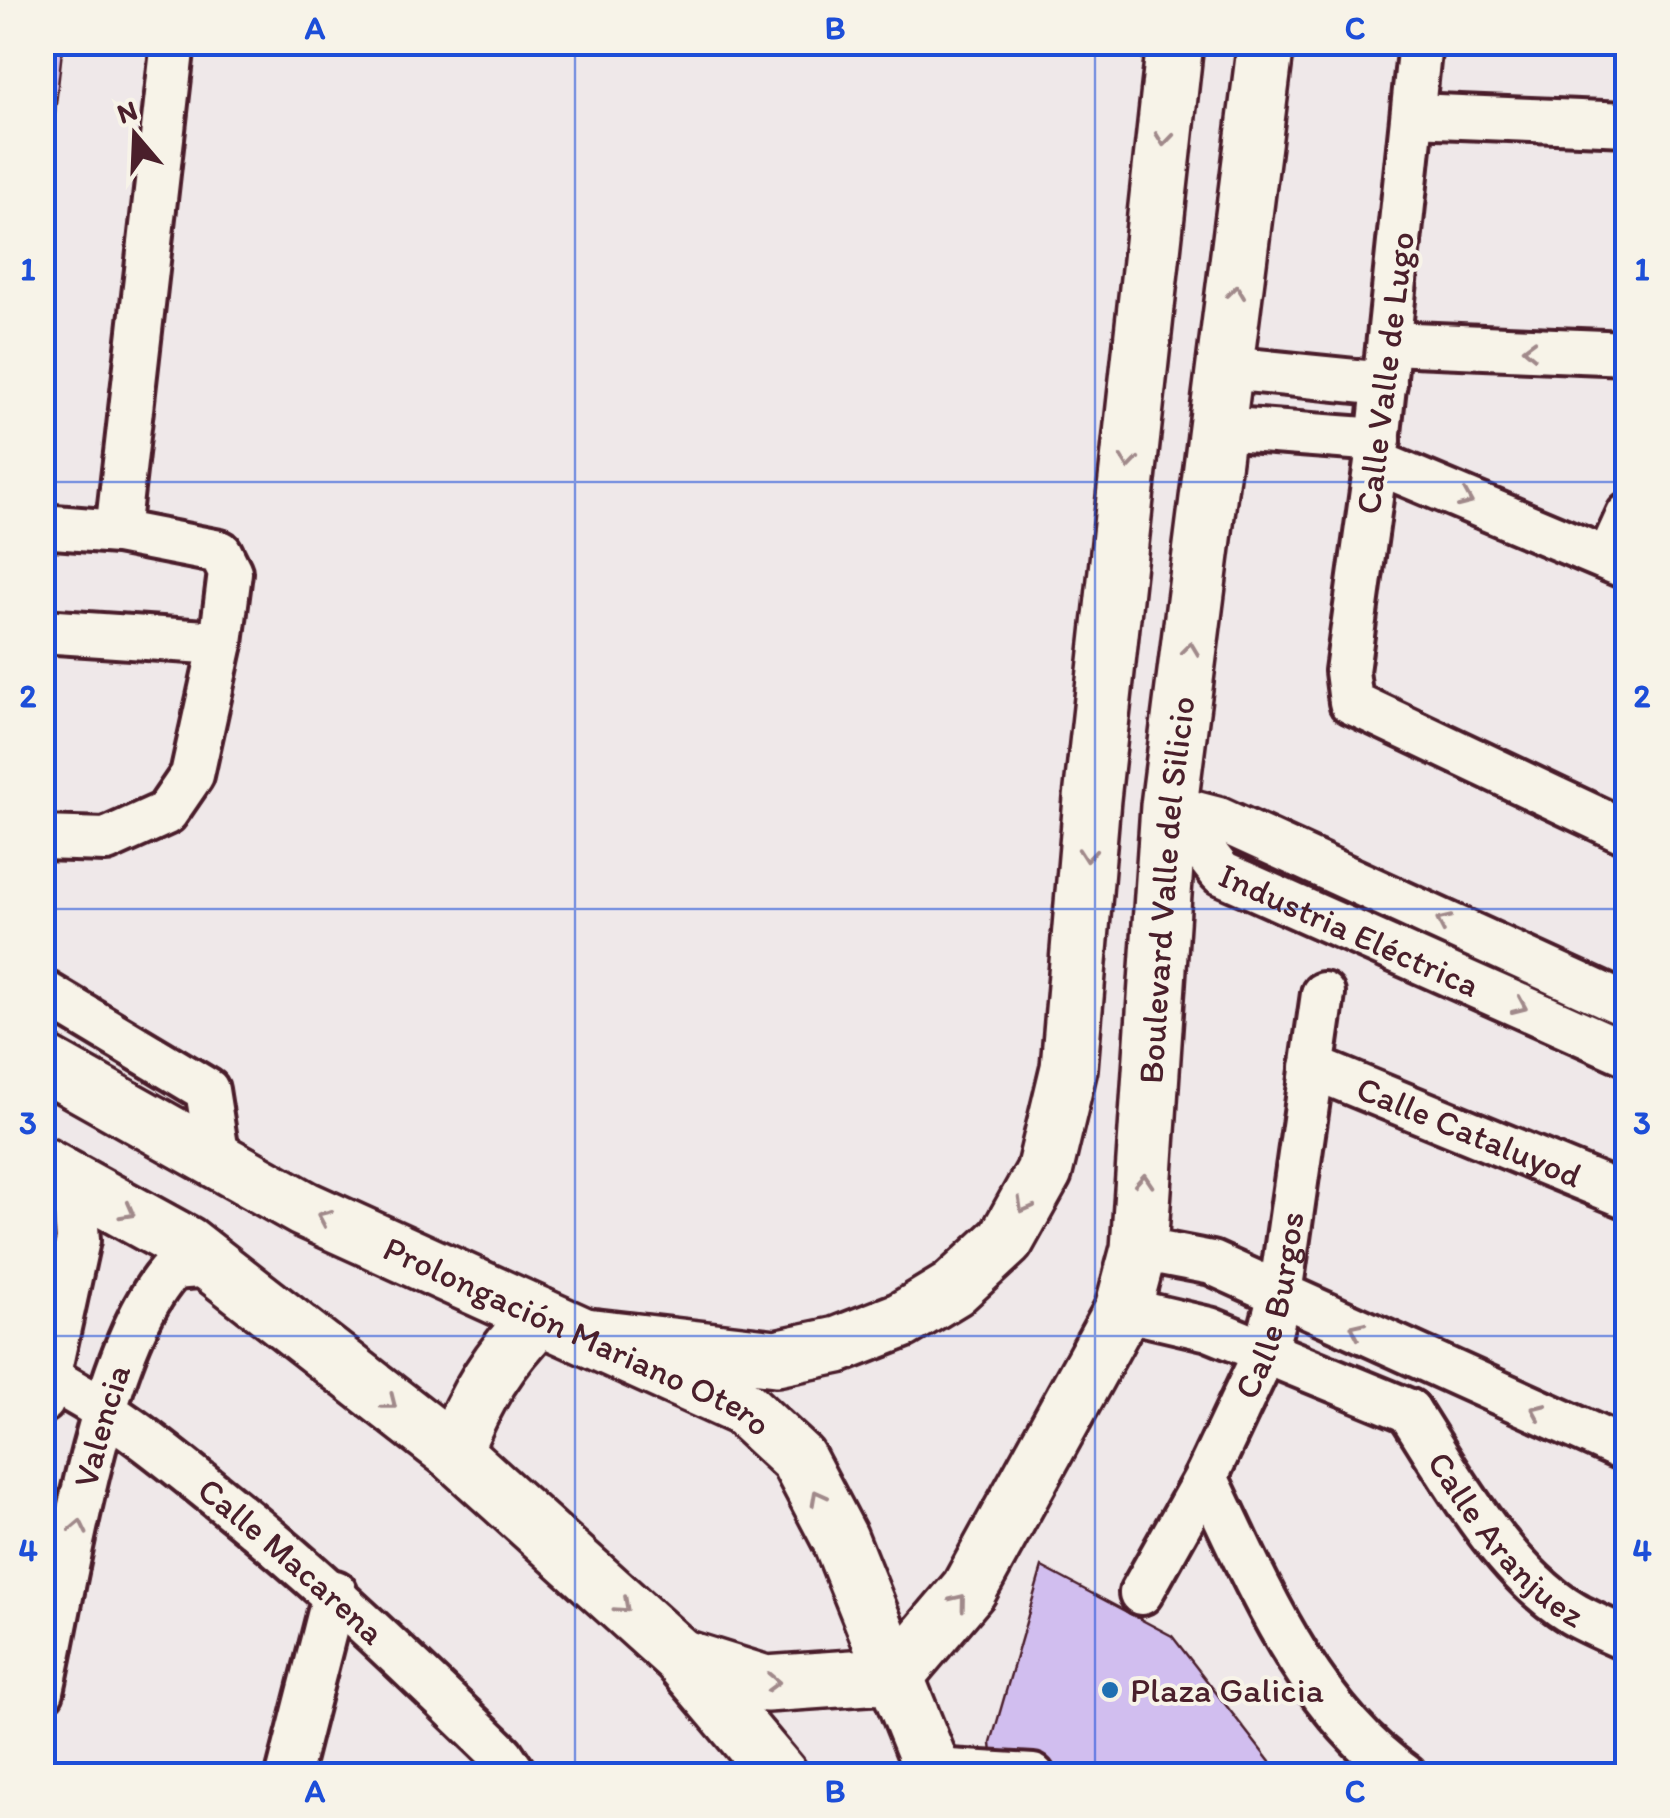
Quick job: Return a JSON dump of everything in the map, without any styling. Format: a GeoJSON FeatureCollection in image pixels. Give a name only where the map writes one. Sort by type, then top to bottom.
{"type":"FeatureCollection","features":[{"type":"Feature","properties":{"kind":"main road"},"geometry":{"type":"LineString","coordinates":[[453,1452],[471,1408],[501,1356],[562,1326],[776,1358],[838,1346],[902,1320],[953,1289],[1006,1240],[1044,1172],[1069,1068],[1092,799],[1175,42]]}},
{"type":"Feature","properties":{"kind":"main road","name":"Boulevard Valle del Silicio"},"geometry":{"type":"LineString","coordinates":[[896,1675],[969,1589],[1123,1309],[1140,1249],[1169,806],[1266,42]]}},
{"type":"Feature","properties":{"kind":"main road"},"geometry":{"type":"LineString","coordinates":[[1092,799],[1169,806]]}},
{"type":"Feature","properties":{"kind":"main road","name":"Prolongación Mariano Otero"},"geometry":{"type":"LineString","coordinates":[[42,1062],[304,1208],[743,1408],[798,1459],[840,1539],[934,1773]]}},
{"type":"Feature","properties":{"kind":"main road"},"geometry":{"type":"LineString","coordinates":[[54,1171],[186,1244],[453,1452],[680,1657],[780,1776]]}},
{"type":"Feature","properties":{"kind":"main road"},"geometry":{"type":"LineString","coordinates":[[680,1657],[766,1684],[896,1675]]}},
{"type":"Feature","properties":{"kind":"street"},"geometry":{"type":"LineString","coordinates":[[117,532],[172,42]]}},
{"type":"Feature","properties":{"kind":"street","name":"Calle Valle de Lugo"},"geometry":{"type":"LineString","coordinates":[[1420,42],[1378,451],[1347,671],[1351,702],[1628,832]]}},
{"type":"Feature","properties":{"kind":"street"},"geometry":{"type":"LineString","coordinates":[[1414,115],[1628,124]]}},
{"type":"Feature","properties":{"kind":"street"},"geometry":{"type":"LineString","coordinates":[[1227,368],[1628,354]]}},
{"type":"Feature","properties":{"kind":"street"},"geometry":{"type":"LineString","coordinates":[[1219,428],[1378,451],[1618,564],[1628,516]]}},
{"type":"Feature","properties":{"kind":"street"},"geometry":{"type":"LineString","coordinates":[[42,526],[117,532],[220,552],[230,572],[221,643],[192,775],[166,813],[106,840],[42,838]]}},
{"type":"Feature","properties":{"kind":"street"},"geometry":{"type":"LineString","coordinates":[[42,630],[221,643]]}},
{"type":"Feature","properties":{"kind":"street","name":"Industria Eléctrica"},"geometry":{"type":"LineString","coordinates":[[1169,806],[1219,819],[1628,1006]]}},
{"type":"Feature","properties":{"kind":"street","name":"Industria Eléctrica"},"geometry":{"type":"LineString","coordinates":[[1169,806],[1221,873],[1628,1054]]}},
{"type":"Feature","properties":{"kind":"street"},"geometry":{"type":"LineString","coordinates":[[42,991],[207,1090],[218,1159]]}},
{"type":"Feature","properties":{"kind":"street","name":"Calle Burgos"},"geometry":{"type":"LineString","coordinates":[[1141,1593],[1206,1477],[1265,1352],[1280,1294],[1322,994]]}},
{"type":"Feature","properties":{"kind":"street","name":"Calle Cataluyod"},"geometry":{"type":"LineString","coordinates":[[1312,1067],[1628,1197]]}},
{"type":"Feature","properties":{"kind":"street","name":"Valencia"},"geometry":{"type":"LineString","coordinates":[[44,1385],[78,1240],[76,1213],[54,1171]]}},
{"type":"Feature","properties":{"kind":"street"},"geometry":{"type":"LineString","coordinates":[[1140,1249],[1212,1263],[1628,1450]]}},
{"type":"Feature","properties":{"kind":"street","name":"Valencia"},"geometry":{"type":"LineString","coordinates":[[42,1690],[104,1410],[162,1280],[173,1268],[212,1265]]}},
{"type":"Feature","properties":{"kind":"street"},"geometry":{"type":"LineString","coordinates":[[1123,1309],[1208,1329],[1409,1411],[1434,1365]]}},
{"type":"Feature","properties":{"kind":"street","name":"Calle Macarena"},"geometry":{"type":"LineString","coordinates":[[44,1385],[104,1410],[147,1439],[334,1592],[502,1756],[516,1776]]}},
{"type":"Feature","properties":{"kind":"street","name":"Calle Aranjuez"},"geometry":{"type":"LineString","coordinates":[[1409,1411],[1452,1480],[1522,1568],[1570,1612],[1628,1640]]}},
{"type":"Feature","properties":{"kind":"street"},"geometry":{"type":"LineString","coordinates":[[1206,1477],[1304,1666],[1344,1718],[1405,1776]]}},
{"type":"Feature","properties":{"kind":"street"},"geometry":{"type":"LineString","coordinates":[[288,1776],[334,1592]]}},
{"type":"Feature","properties":{"kind":"street"},"geometry":{"type":"LineString","coordinates":[[934,1773],[1033,1776]]}},
{"type":"Feature","properties":{"kind":"building"},"geometry":{"type":"Polygon","coordinates":[[[42,42],[63,42],[42,228],[42,42]]]}},
{"type":"Feature","properties":{"kind":"building","name":"Plaza Galicia"},"geometry":{"type":"Polygon","coordinates":[[[1042,1567],[1172,1636],[1281,1776],[994,1776],[991,1743],[1042,1567]]]}},
{"type":"Feature","properties":{"kind":"place","name":"Plaza Galicia"},"geometry":{"type":"Point","coordinates":[1110,1690]}}]}
